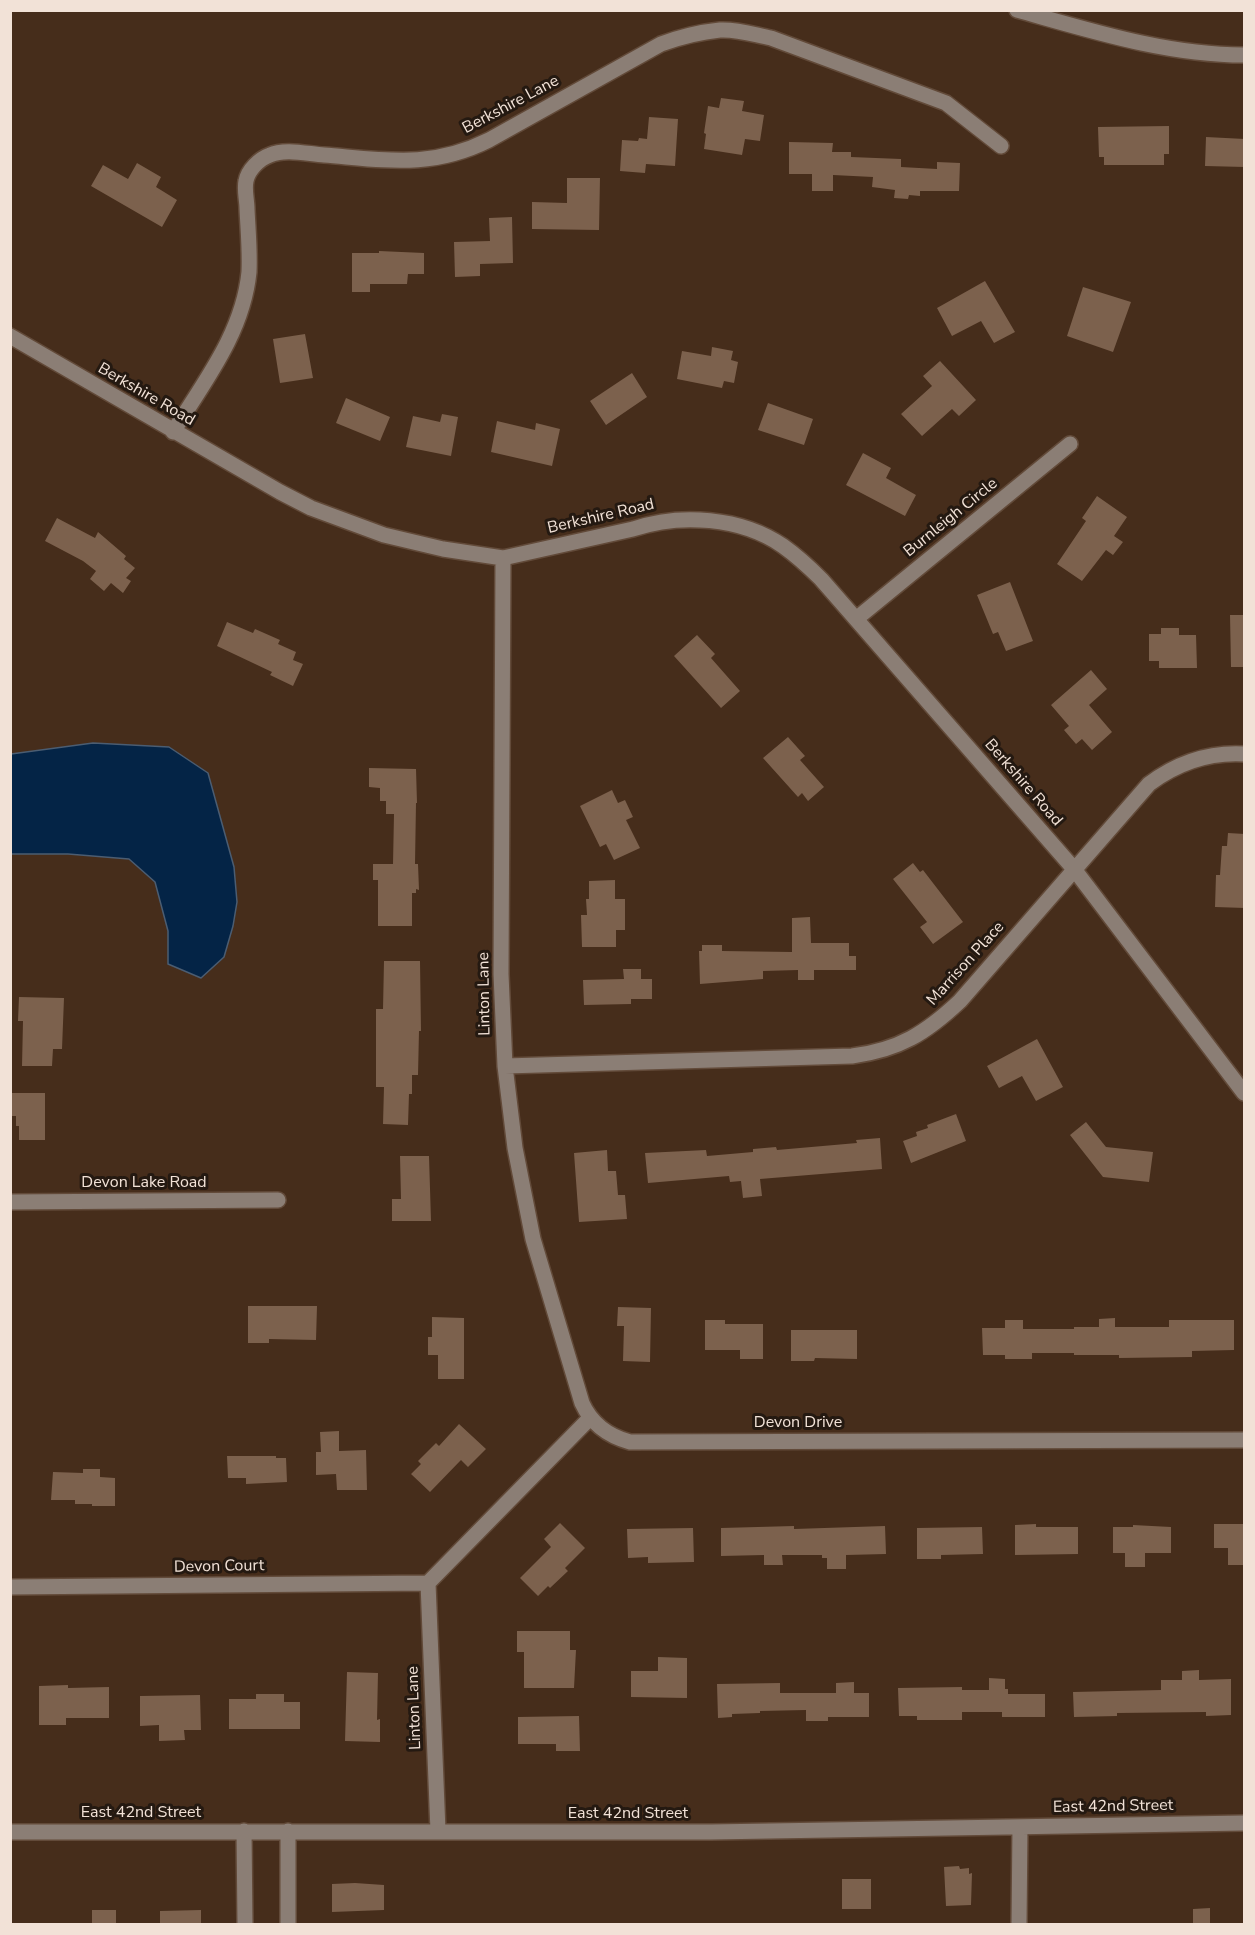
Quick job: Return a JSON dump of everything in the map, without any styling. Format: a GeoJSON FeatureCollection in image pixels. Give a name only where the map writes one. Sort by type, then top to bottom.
{"type":"FeatureCollection","features":[{"type":"Feature","properties":{"kind":"street"},"geometry":{"type":"LineString","coordinates":[[1017,10],[1125,40],[1193,52],[1245,55]]}},
{"type":"Feature","properties":{"kind":"street","name":"Berkshire Lane"},"geometry":{"type":"LineString","coordinates":[[173,432],[221,355],[240,314],[248,280],[249,262],[246,182],[253,167],[272,154],[288,152],[421,161],[439,158],[473,148],[489,140],[661,44],[686,36],[720,30],[746,32],[771,38],[946,103],[1001,146]]}},
{"type":"Feature","properties":{"kind":"street","name":"Berkshire Road"},"geometry":{"type":"LineString","coordinates":[[10,336],[280,492],[311,508],[409,542],[503,558],[633,529],[649,523],[709,520],[743,527],[782,545],[821,579],[1074,869],[1245,1093]]}},
{"type":"Feature","properties":{"kind":"street","name":"Burnleigh Circle"},"geometry":{"type":"LineString","coordinates":[[856,619],[1070,444]]}},
{"type":"Feature","properties":{"kind":"street","name":"Linton Lane"},"geometry":{"type":"LineString","coordinates":[[503,558],[501,974],[506,1066],[515,1148],[533,1239],[582,1403],[590,1418]]}},
{"type":"Feature","properties":{"kind":"street","name":"Marrison Place"},"geometry":{"type":"LineString","coordinates":[[506,1066],[852,1056],[887,1050],[920,1035],[948,1013],[1149,784],[1161,775],[1201,757],[1226,753],[1245,754]]}},
{"type":"Feature","properties":{"kind":"street","name":"Devon Lake Road"},"geometry":{"type":"LineString","coordinates":[[10,1202],[278,1200]]}},
{"type":"Feature","properties":{"kind":"street"},"geometry":{"type":"LineString","coordinates":[[428,1583],[590,1418]]}},
{"type":"Feature","properties":{"kind":"street","name":"Devon Drive"},"geometry":{"type":"LineString","coordinates":[[590,1418],[600,1428],[619,1439],[630,1442],[1245,1440]]}},
{"type":"Feature","properties":{"kind":"street","name":"Linton Lane"},"geometry":{"type":"LineString","coordinates":[[428,1583],[438,1831]]}},
{"type":"Feature","properties":{"kind":"street","name":"Devon Court"},"geometry":{"type":"LineString","coordinates":[[10,1587],[428,1583]]}},
{"type":"Feature","properties":{"kind":"street","name":"East 42nd Street"},"geometry":{"type":"LineString","coordinates":[[10,1832],[699,1832],[1245,1823]]}},
{"type":"Feature","properties":{"kind":"street"},"geometry":{"type":"LineString","coordinates":[[1019,1924],[1020,1827]]}},
{"type":"Feature","properties":{"kind":"street"},"geometry":{"type":"LineString","coordinates":[[244,1831],[245,1924]]}},
{"type":"Feature","properties":{"kind":"street"},"geometry":{"type":"LineString","coordinates":[[288,1831],[288,1924]]}},
{"type":"Feature","properties":{"kind":"water"},"geometry":{"type":"Polygon","coordinates":[[[93,743],[169,747],[208,773],[234,867],[237,902],[224,957],[201,978],[168,964],[168,931],[155,882],[129,859],[68,854],[11,854],[11,754],[93,743]]]}},
{"type":"Feature","properties":{"kind":"building"},"geometry":{"type":"Polygon","coordinates":[[[721,98],[744,101],[742,111],[764,115],[760,141],[745,139],[742,155],[704,149],[708,106],[719,108],[721,98]]]}},
{"type":"Feature","properties":{"kind":"building"},"geometry":{"type":"Polygon","coordinates":[[[649,117],[678,119],[675,166],[646,164],[645,173],[620,171],[622,140],[647,139],[649,117]]]}},
{"type":"Feature","properties":{"kind":"building"},"geometry":{"type":"Polygon","coordinates":[[[1169,126],[1169,154],[1164,154],[1164,165],[1104,165],[1104,157],[1099,157],[1098,127],[1169,126]]]}},
{"type":"Feature","properties":{"kind":"building"},"geometry":{"type":"Polygon","coordinates":[[[1206,137],[1245,139],[1245,167],[1205,166],[1206,137]]]}},
{"type":"Feature","properties":{"kind":"building"},"geometry":{"type":"Polygon","coordinates":[[[789,142],[833,143],[832,152],[851,152],[851,157],[901,159],[901,167],[937,169],[937,162],[960,163],[959,191],[920,191],[920,196],[909,195],[908,199],[894,198],[895,190],[872,187],[873,177],[833,175],[833,191],[812,191],[812,174],[789,174],[789,142]]]}},
{"type":"Feature","properties":{"kind":"building"},"geometry":{"type":"Polygon","coordinates":[[[137,163],[161,177],[156,187],[177,200],[162,227],[91,186],[103,165],[128,179],[137,163]]]}},
{"type":"Feature","properties":{"kind":"building"},"geometry":{"type":"Polygon","coordinates":[[[567,178],[600,178],[599,230],[532,229],[532,202],[567,203],[567,178]]]}},
{"type":"Feature","properties":{"kind":"building"},"geometry":{"type":"Polygon","coordinates":[[[512,217],[513,263],[480,264],[480,276],[455,277],[454,242],[490,241],[489,218],[512,217]]]}},
{"type":"Feature","properties":{"kind":"building"},"geometry":{"type":"Polygon","coordinates":[[[379,251],[424,253],[424,274],[408,274],[407,284],[370,284],[370,292],[352,292],[352,253],[379,253],[379,251]]]}},
{"type":"Feature","properties":{"kind":"building"},"geometry":{"type":"Polygon","coordinates":[[[985,281],[1015,332],[994,343],[981,321],[952,336],[937,308],[985,281]]]}},
{"type":"Feature","properties":{"kind":"building"},"geometry":{"type":"Polygon","coordinates":[[[1083,287],[1131,302],[1113,352],[1067,336],[1083,287]]]}},
{"type":"Feature","properties":{"kind":"building"},"geometry":{"type":"Polygon","coordinates":[[[305,334],[313,378],[280,383],[273,339],[305,334]]]}},
{"type":"Feature","properties":{"kind":"building"},"geometry":{"type":"Polygon","coordinates":[[[712,347],[733,351],[731,360],[738,362],[734,383],[724,381],[722,388],[677,379],[682,351],[711,356],[712,347]]]}},
{"type":"Feature","properties":{"kind":"building"},"geometry":{"type":"Polygon","coordinates":[[[940,361],[976,400],[959,416],[952,409],[922,436],[901,414],[932,386],[923,376],[940,361]]]}},
{"type":"Feature","properties":{"kind":"building"},"geometry":{"type":"Polygon","coordinates":[[[632,373],[647,397],[606,425],[590,401],[632,373]]]}},
{"type":"Feature","properties":{"kind":"building"},"geometry":{"type":"Polygon","coordinates":[[[346,398],[390,417],[380,441],[336,423],[346,398]]]}},
{"type":"Feature","properties":{"kind":"building"},"geometry":{"type":"Polygon","coordinates":[[[768,403],[813,419],[804,445],[758,430],[768,403]]]}},
{"type":"Feature","properties":{"kind":"building"},"geometry":{"type":"Polygon","coordinates":[[[442,414],[458,417],[451,456],[406,447],[413,416],[440,422],[442,414]]]}},
{"type":"Feature","properties":{"kind":"building"},"geometry":{"type":"Polygon","coordinates":[[[497,421],[535,430],[536,423],[560,429],[552,466],[491,452],[497,421]]]}},
{"type":"Feature","properties":{"kind":"building"},"geometry":{"type":"Polygon","coordinates":[[[863,453],[891,468],[886,478],[916,495],[905,516],[846,485],[863,453]]]}},
{"type":"Feature","properties":{"kind":"building"},"geometry":{"type":"Polygon","coordinates":[[[1097,496],[1127,517],[1114,536],[1123,542],[1113,555],[1106,550],[1082,581],[1057,564],[1086,521],[1082,518],[1097,496]]]}},
{"type":"Feature","properties":{"kind":"building"},"geometry":{"type":"Polygon","coordinates":[[[57,518],[95,538],[98,532],[126,556],[124,559],[135,568],[126,578],[131,581],[123,593],[111,583],[104,591],[90,579],[96,571],[83,561],[45,541],[57,518]]]}},
{"type":"Feature","properties":{"kind":"building"},"geometry":{"type":"Polygon","coordinates":[[[1010,582],[1033,641],[1006,651],[998,632],[993,634],[977,595],[1010,582]]]}},
{"type":"Feature","properties":{"kind":"building"},"geometry":{"type":"Polygon","coordinates":[[[1230,615],[1245,615],[1245,667],[1231,667],[1230,615]]]}},
{"type":"Feature","properties":{"kind":"building"},"geometry":{"type":"Polygon","coordinates":[[[227,622],[253,633],[255,629],[280,640],[278,644],[296,652],[293,660],[303,664],[293,686],[270,675],[272,672],[217,646],[227,622]]]}},
{"type":"Feature","properties":{"kind":"building"},"geometry":{"type":"Polygon","coordinates":[[[1161,628],[1179,628],[1179,635],[1196,635],[1197,668],[1159,668],[1159,661],[1149,661],[1149,634],[1161,634],[1161,628]]]}},
{"type":"Feature","properties":{"kind":"building"},"geometry":{"type":"Polygon","coordinates":[[[697,635],[715,654],[711,658],[740,691],[721,708],[674,656],[697,635]]]}},
{"type":"Feature","properties":{"kind":"building"},"geometry":{"type":"Polygon","coordinates":[[[1091,670],[1107,689],[1089,705],[1112,732],[1092,750],[1082,739],[1076,744],[1064,730],[1069,726],[1051,705],[1091,670]]]}},
{"type":"Feature","properties":{"kind":"building"},"geometry":{"type":"Polygon","coordinates":[[[788,737],[805,756],[800,760],[824,787],[808,801],[802,793],[798,797],[763,758],[788,737]]]}},
{"type":"Feature","properties":{"kind":"building"},"geometry":{"type":"Polygon","coordinates":[[[369,768],[416,769],[415,864],[418,864],[419,890],[416,889],[416,893],[412,893],[412,926],[378,926],[378,880],[373,880],[373,864],[393,864],[394,814],[386,814],[386,801],[380,801],[380,788],[369,787],[369,768]]]}},
{"type":"Feature","properties":{"kind":"building"},"geometry":{"type":"Polygon","coordinates":[[[612,790],[618,803],[625,800],[633,817],[626,820],[640,848],[614,860],[606,844],[600,847],[580,806],[612,790]]]}},
{"type":"Feature","properties":{"kind":"building"},"geometry":{"type":"Polygon","coordinates":[[[1228,833],[1245,834],[1245,908],[1215,907],[1216,875],[1220,875],[1222,846],[1227,846],[1228,833]]]}},
{"type":"Feature","properties":{"kind":"building"},"geometry":{"type":"Polygon","coordinates":[[[913,863],[920,872],[923,870],[963,922],[933,944],[920,927],[927,922],[893,879],[913,863]]]}},
{"type":"Feature","properties":{"kind":"building"},"geometry":{"type":"Polygon","coordinates":[[[615,880],[615,899],[625,899],[625,930],[616,930],[616,947],[582,947],[581,915],[587,915],[586,899],[589,899],[589,881],[615,880]]]}},
{"type":"Feature","properties":{"kind":"building"},"geometry":{"type":"Polygon","coordinates":[[[810,917],[811,943],[849,943],[849,956],[856,956],[856,970],[814,970],[814,980],[798,980],[798,970],[763,971],[763,979],[700,984],[699,951],[702,951],[702,945],[722,945],[722,951],[792,952],[792,918],[810,917]]]}},
{"type":"Feature","properties":{"kind":"building"},"geometry":{"type":"Polygon","coordinates":[[[384,961],[420,961],[421,1031],[419,1031],[418,1075],[412,1075],[408,1125],[383,1124],[384,1087],[376,1087],[376,1009],[383,1009],[384,961]]]}},
{"type":"Feature","properties":{"kind":"building"},"geometry":{"type":"Polygon","coordinates":[[[623,969],[641,969],[641,979],[652,979],[652,999],[631,999],[631,1004],[584,1005],[583,980],[624,979],[623,969]]]}},
{"type":"Feature","properties":{"kind":"building"},"geometry":{"type":"Polygon","coordinates":[[[19,997],[64,998],[62,1049],[53,1049],[52,1066],[22,1066],[23,1021],[18,1021],[19,997]]]}},
{"type":"Feature","properties":{"kind":"building"},"geometry":{"type":"Polygon","coordinates":[[[1037,1039],[1063,1087],[1036,1101],[1022,1076],[999,1088],[987,1066],[1037,1039]]]}},
{"type":"Feature","properties":{"kind":"building"},"geometry":{"type":"Polygon","coordinates":[[[10,1093],[45,1093],[45,1140],[19,1140],[16,1116],[10,1116],[10,1093]]]}},
{"type":"Feature","properties":{"kind":"building"},"geometry":{"type":"Polygon","coordinates":[[[956,1114],[966,1141],[911,1163],[903,1141],[917,1136],[916,1132],[928,1128],[927,1125],[956,1114]]]}},
{"type":"Feature","properties":{"kind":"building"},"geometry":{"type":"Polygon","coordinates":[[[1086,1122],[1106,1147],[1153,1152],[1149,1182],[1103,1177],[1070,1135],[1086,1122]]]}},
{"type":"Feature","properties":{"kind":"building"},"geometry":{"type":"Polygon","coordinates":[[[880,1138],[882,1169],[760,1179],[762,1196],[743,1198],[741,1181],[730,1182],[729,1176],[648,1183],[645,1153],[706,1150],[707,1156],[753,1152],[753,1149],[776,1147],[777,1150],[857,1143],[856,1140],[880,1138]]]}},
{"type":"Feature","properties":{"kind":"building"},"geometry":{"type":"Polygon","coordinates":[[[607,1150],[608,1171],[616,1171],[618,1195],[625,1195],[627,1219],[579,1222],[574,1153],[607,1150]]]}},
{"type":"Feature","properties":{"kind":"building"},"geometry":{"type":"Polygon","coordinates":[[[400,1156],[429,1156],[431,1221],[392,1221],[392,1199],[401,1199],[400,1156]]]}},
{"type":"Feature","properties":{"kind":"building"},"geometry":{"type":"Polygon","coordinates":[[[248,1306],[317,1306],[316,1340],[269,1339],[269,1343],[248,1343],[248,1306]]]}},
{"type":"Feature","properties":{"kind":"building"},"geometry":{"type":"Polygon","coordinates":[[[618,1307],[651,1308],[650,1362],[623,1361],[624,1326],[617,1326],[618,1307]]]}},
{"type":"Feature","properties":{"kind":"building"},"geometry":{"type":"Polygon","coordinates":[[[432,1317],[464,1318],[464,1379],[438,1379],[438,1355],[428,1355],[428,1337],[432,1337],[432,1317]]]}},
{"type":"Feature","properties":{"kind":"building"},"geometry":{"type":"Polygon","coordinates":[[[1115,1318],[1115,1327],[1169,1327],[1169,1320],[1234,1320],[1234,1350],[1192,1351],[1192,1357],[1119,1358],[1119,1355],[1032,1353],[1032,1359],[1005,1359],[1005,1355],[983,1355],[982,1328],[1005,1328],[1005,1320],[1023,1320],[1023,1329],[1074,1329],[1074,1327],[1099,1327],[1099,1319],[1115,1318]]]}},
{"type":"Feature","properties":{"kind":"building"},"geometry":{"type":"Polygon","coordinates":[[[705,1320],[725,1320],[725,1324],[763,1324],[763,1359],[740,1359],[740,1350],[705,1350],[705,1320]]]}},
{"type":"Feature","properties":{"kind":"building"},"geometry":{"type":"Polygon","coordinates":[[[791,1330],[857,1330],[857,1359],[815,1358],[814,1361],[791,1361],[791,1330]]]}},
{"type":"Feature","properties":{"kind":"building"},"geometry":{"type":"Polygon","coordinates":[[[459,1424],[486,1449],[468,1467],[461,1460],[430,1492],[411,1474],[421,1464],[418,1461],[436,1443],[439,1446],[459,1424]]]}},
{"type":"Feature","properties":{"kind":"building"},"geometry":{"type":"Polygon","coordinates":[[[339,1431],[339,1451],[366,1450],[367,1490],[337,1490],[336,1474],[316,1475],[316,1452],[321,1452],[320,1432],[339,1431]]]}},
{"type":"Feature","properties":{"kind":"building"},"geometry":{"type":"Polygon","coordinates":[[[227,1456],[286,1458],[287,1482],[246,1484],[246,1478],[228,1478],[227,1456]]]}},
{"type":"Feature","properties":{"kind":"building"},"geometry":{"type":"Polygon","coordinates":[[[83,1469],[100,1469],[100,1477],[115,1478],[115,1506],[75,1504],[75,1500],[51,1500],[53,1472],[83,1473],[83,1469]]]}},
{"type":"Feature","properties":{"kind":"building"},"geometry":{"type":"Polygon","coordinates":[[[560,1523],[585,1548],[565,1568],[568,1571],[538,1596],[520,1578],[551,1547],[544,1539],[560,1523]]]}},
{"type":"Feature","properties":{"kind":"building"},"geometry":{"type":"Polygon","coordinates":[[[1036,1524],[1036,1527],[1078,1527],[1078,1554],[1015,1555],[1015,1525],[1036,1524]]]}},
{"type":"Feature","properties":{"kind":"building"},"geometry":{"type":"Polygon","coordinates":[[[1214,1524],[1245,1524],[1245,1565],[1228,1565],[1228,1548],[1214,1548],[1214,1524]]]}},
{"type":"Feature","properties":{"kind":"building"},"geometry":{"type":"Polygon","coordinates":[[[1133,1525],[1171,1527],[1171,1553],[1145,1553],[1145,1567],[1125,1567],[1125,1553],[1113,1553],[1113,1527],[1133,1527],[1133,1525]]]}},
{"type":"Feature","properties":{"kind":"building"},"geometry":{"type":"Polygon","coordinates":[[[794,1526],[794,1529],[885,1526],[886,1554],[846,1555],[846,1569],[827,1569],[827,1558],[822,1558],[822,1555],[782,1555],[783,1565],[764,1565],[764,1555],[721,1556],[721,1528],[794,1526]]]}},
{"type":"Feature","properties":{"kind":"building"},"geometry":{"type":"Polygon","coordinates":[[[982,1527],[983,1554],[941,1555],[941,1559],[917,1559],[917,1528],[982,1527]]]}},
{"type":"Feature","properties":{"kind":"building"},"geometry":{"type":"Polygon","coordinates":[[[693,1528],[694,1562],[648,1563],[648,1557],[628,1558],[627,1529],[693,1528]]]}},
{"type":"Feature","properties":{"kind":"building"},"geometry":{"type":"Polygon","coordinates":[[[517,1631],[570,1631],[570,1650],[576,1650],[574,1688],[524,1688],[524,1652],[517,1652],[517,1631]]]}},
{"type":"Feature","properties":{"kind":"building"},"geometry":{"type":"Polygon","coordinates":[[[658,1657],[687,1658],[687,1698],[631,1697],[631,1671],[658,1671],[658,1657]]]}},
{"type":"Feature","properties":{"kind":"building"},"geometry":{"type":"Polygon","coordinates":[[[1199,1670],[1199,1680],[1231,1679],[1231,1715],[1206,1716],[1206,1712],[1117,1713],[1117,1716],[1074,1717],[1073,1692],[1161,1690],[1161,1680],[1182,1680],[1182,1671],[1199,1670]]]}},
{"type":"Feature","properties":{"kind":"building"},"geometry":{"type":"Polygon","coordinates":[[[347,1672],[378,1673],[377,1720],[380,1719],[380,1742],[345,1741],[347,1672]]]}},
{"type":"Feature","properties":{"kind":"building"},"geometry":{"type":"Polygon","coordinates":[[[989,1678],[1005,1679],[1005,1689],[1008,1689],[1008,1694],[1045,1694],[1045,1717],[1002,1717],[1002,1712],[962,1712],[962,1720],[917,1720],[917,1716],[899,1716],[898,1688],[962,1687],[962,1690],[989,1690],[989,1678]]]}},
{"type":"Feature","properties":{"kind":"building"},"geometry":{"type":"Polygon","coordinates":[[[854,1682],[854,1693],[869,1693],[869,1717],[828,1717],[828,1721],[806,1721],[806,1710],[760,1711],[760,1713],[732,1714],[732,1717],[718,1718],[717,1684],[780,1683],[780,1693],[836,1693],[836,1683],[854,1682]]]}},
{"type":"Feature","properties":{"kind":"building"},"geometry":{"type":"Polygon","coordinates":[[[68,1685],[68,1688],[109,1687],[109,1718],[66,1718],[66,1725],[39,1725],[39,1686],[68,1685]]]}},
{"type":"Feature","properties":{"kind":"building"},"geometry":{"type":"Polygon","coordinates":[[[256,1694],[284,1694],[284,1702],[300,1702],[300,1729],[229,1729],[229,1699],[256,1699],[256,1694]]]}},
{"type":"Feature","properties":{"kind":"building"},"geometry":{"type":"Polygon","coordinates":[[[200,1695],[201,1730],[184,1730],[185,1740],[159,1741],[159,1725],[140,1726],[140,1696],[200,1695]]]}},
{"type":"Feature","properties":{"kind":"building"},"geometry":{"type":"Polygon","coordinates":[[[579,1716],[580,1751],[556,1751],[556,1744],[518,1744],[518,1717],[579,1716]]]}},
{"type":"Feature","properties":{"kind":"building"},"geometry":{"type":"Polygon","coordinates":[[[959,1866],[960,1869],[969,1868],[969,1874],[972,1873],[971,1905],[946,1906],[944,1867],[959,1866]]]}},
{"type":"Feature","properties":{"kind":"building"},"geometry":{"type":"Polygon","coordinates":[[[842,1879],[871,1879],[871,1909],[842,1909],[842,1879]]]}},
{"type":"Feature","properties":{"kind":"building"},"geometry":{"type":"Polygon","coordinates":[[[332,1884],[384,1885],[384,1910],[332,1912],[332,1884]]]}},
{"type":"Feature","properties":{"kind":"building"},"geometry":{"type":"Polygon","coordinates":[[[1210,1908],[1210,1924],[1193,1924],[1193,1909],[1210,1908]]]}},
{"type":"Feature","properties":{"kind":"building"},"geometry":{"type":"Polygon","coordinates":[[[92,1910],[116,1910],[116,1924],[92,1924],[92,1910]]]}},
{"type":"Feature","properties":{"kind":"building"},"geometry":{"type":"Polygon","coordinates":[[[201,1910],[201,1924],[160,1924],[160,1911],[201,1910]]]}}]}
